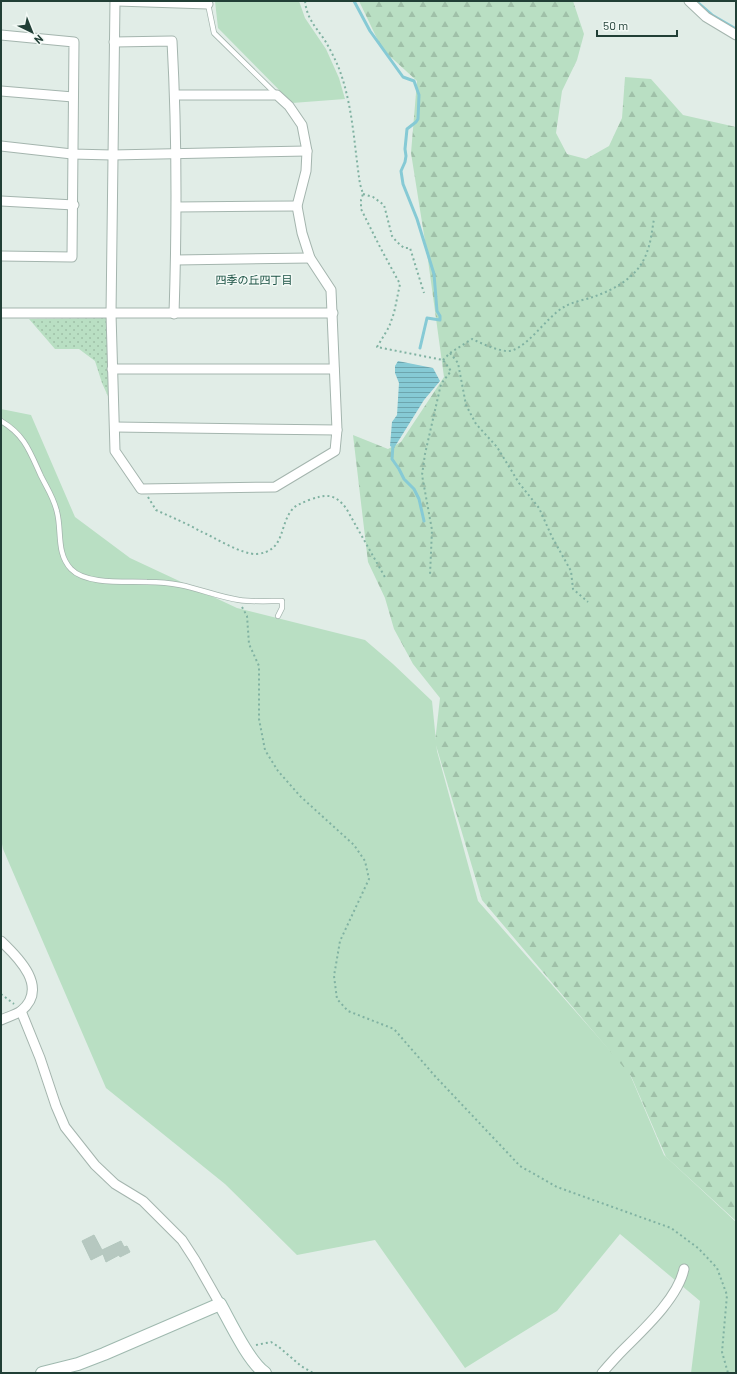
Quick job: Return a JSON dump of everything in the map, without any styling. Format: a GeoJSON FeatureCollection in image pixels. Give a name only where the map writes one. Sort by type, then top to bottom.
{"type":"FeatureCollection","features":[{"type":"Feature","properties":{"kind":"street"},"geometry":{"type":"LineString","coordinates":[[175,95],[277,95],[289,106],[302,126],[307,151],[306,171],[297,206],[302,233],[310,258],[331,290],[337,430],[335,451],[274,488],[141,489],[115,451],[111,314],[112,155],[116,1],[208,4]]}},
{"type":"Feature","properties":{"kind":"street"},"geometry":{"type":"LineString","coordinates":[[689,1],[706,17],[736,35]]}},
{"type":"Feature","properties":{"kind":"street"},"geometry":{"type":"LineString","coordinates":[[1,35],[74,42],[72,154],[74,205],[72,257],[1,256]]}},
{"type":"Feature","properties":{"kind":"street"},"geometry":{"type":"LineString","coordinates":[[114,42],[172,41],[175,95],[177,207],[174,314]]}},
{"type":"Feature","properties":{"kind":"street"},"geometry":{"type":"LineString","coordinates":[[1,91],[73,97]]}},
{"type":"Feature","properties":{"kind":"street"},"geometry":{"type":"LineString","coordinates":[[1,146],[72,154],[112,155],[307,151]]}},
{"type":"Feature","properties":{"kind":"street"},"geometry":{"type":"LineString","coordinates":[[1,201],[74,205]]}},
{"type":"Feature","properties":{"kind":"street"},"geometry":{"type":"LineString","coordinates":[[177,207],[297,206]]}},
{"type":"Feature","properties":{"kind":"street"},"geometry":{"type":"LineString","coordinates":[[176,260],[310,258]]}},
{"type":"Feature","properties":{"kind":"street"},"geometry":{"type":"LineString","coordinates":[[1,313],[333,313]]}},
{"type":"Feature","properties":{"kind":"street"},"geometry":{"type":"LineString","coordinates":[[112,369],[334,369]]}},
{"type":"Feature","properties":{"kind":"street"},"geometry":{"type":"LineString","coordinates":[[115,427],[337,430]]}},
{"type":"Feature","properties":{"kind":"street"},"geometry":{"type":"LineString","coordinates":[[1,941],[13,952],[26,969],[32,982],[32,997],[21,1011],[1,1020]]}},
{"type":"Feature","properties":{"kind":"street"},"geometry":{"type":"LineString","coordinates":[[21,1011],[65,1127],[95,1165],[115,1184],[144,1201],[182,1240],[196,1260],[251,1358],[265,1373]]}},
{"type":"Feature","properties":{"kind":"street"},"geometry":{"type":"LineString","coordinates":[[602,1373],[659,1311],[682,1279],[684,1269]]}},
{"type":"Feature","properties":{"kind":"street"},"geometry":{"type":"LineString","coordinates":[[42,1373],[78,1364],[104,1354],[220,1304]]}},
{"type":"Feature","properties":{"kind":"lane"},"geometry":{"type":"LineString","coordinates":[[208,4],[214,33],[277,95]]}},
{"type":"Feature","properties":{"kind":"lane"},"geometry":{"type":"LineString","coordinates":[[1,421],[12,427],[19,434],[32,454],[41,476],[54,499],[58,512],[62,554],[67,564],[80,576],[90,579],[180,585],[239,600],[282,601],[282,608],[278,616]]}},
{"type":"Feature","properties":{"kind":"path"},"geometry":{"type":"LineString","coordinates":[[305,1],[309,19],[324,39],[344,82],[351,116],[360,184],[363,194],[361,209],[400,284],[400,291],[389,327],[377,347],[443,360],[451,371],[441,384],[425,454],[422,475],[432,530],[430,575]]}},
{"type":"Feature","properties":{"kind":"path"},"geometry":{"type":"LineString","coordinates":[[363,194],[373,197],[384,205],[392,236],[404,248],[410,248],[424,293]]}},
{"type":"Feature","properties":{"kind":"path"},"geometry":{"type":"LineString","coordinates":[[443,360],[450,353],[472,339],[489,347],[508,351],[522,346],[551,316],[564,306],[594,297],[622,284],[643,262],[648,251],[654,219]]}},
{"type":"Feature","properties":{"kind":"path"},"geometry":{"type":"LineString","coordinates":[[450,353],[458,364],[466,405],[476,424],[497,447],[526,494],[539,508],[552,537],[571,571],[573,589],[588,602]]}},
{"type":"Feature","properties":{"kind":"path"},"geometry":{"type":"LineString","coordinates":[[146,489],[147,496],[156,510],[240,550],[256,554],[265,552],[277,543],[282,536],[289,515],[296,506],[320,496],[332,496],[339,499],[346,508],[386,579]]}},
{"type":"Feature","properties":{"kind":"path"},"geometry":{"type":"LineString","coordinates":[[239,600],[247,616],[250,644],[259,666],[259,719],[265,750],[278,771],[300,796],[354,845],[366,861],[369,878],[340,940],[334,976],[336,999],[348,1011],[394,1029],[434,1075],[520,1166],[557,1187],[671,1228],[698,1248],[717,1268],[727,1295],[722,1352],[728,1373]]}},
{"type":"Feature","properties":{"kind":"path"},"geometry":{"type":"LineString","coordinates":[[1,994],[21,1011]]}},
{"type":"Feature","properties":{"kind":"path"},"geometry":{"type":"LineString","coordinates":[[245,1347],[271,1342],[301,1366],[313,1373]]}},
{"type":"Feature","properties":{"kind":"green space"},"geometry":{"type":"Polygon","coordinates":[[[215,1],[299,1],[305,18],[326,49],[339,78],[345,99],[292,103],[218,28],[215,1]]]}},
{"type":"Feature","properties":{"kind":"green space"},"geometry":{"type":"Polygon","coordinates":[[[359,1],[573,1],[584,34],[577,60],[562,91],[556,133],[567,154],[586,159],[609,146],[622,118],[625,77],[651,79],[683,115],[736,127],[736,1221],[666,1157],[631,1076],[482,900],[435,742],[440,698],[413,664],[394,629],[385,598],[368,562],[353,435],[388,449],[401,442],[444,377],[428,260],[411,153],[417,81],[382,49],[359,1]]]}},
{"type":"Feature","properties":{"kind":"green space"},"geometry":{"type":"Polygon","coordinates":[[[108,318],[111,403],[102,383],[95,361],[79,349],[55,349],[29,319],[108,318]]]}},
{"type":"Feature","properties":{"kind":"green space"},"geometry":{"type":"Polygon","coordinates":[[[1,409],[31,415],[75,517],[130,558],[237,608],[365,640],[432,701],[437,751],[478,901],[629,1072],[664,1155],[736,1222],[736,1373],[691,1373],[700,1301],[620,1234],[557,1311],[465,1368],[375,1240],[297,1255],[225,1184],[106,1088],[3,849],[1,839],[1,409]]]}},
{"type":"Feature","properties":{"kind":"water"},"geometry":{"type":"Polygon","coordinates":[[[398,361],[433,368],[440,381],[424,400],[394,448],[390,446],[392,422],[397,415],[399,383],[395,373],[395,366],[398,361]]]}},
{"type":"Feature","properties":{"kind":"building"},"geometry":{"type":"Polygon","coordinates":[[[94,1235],[102,1250],[121,1241],[124,1247],[127,1246],[130,1252],[120,1257],[119,1255],[106,1262],[103,1254],[91,1260],[82,1241],[94,1235]]]}},
{"type":"Feature","properties":{"kind":"waterway"},"geometry":{"type":"LineString","coordinates":[[354,1],[370,31],[403,77],[414,81],[419,95],[418,119],[407,129],[405,149],[406,156],[401,171],[403,184],[417,219],[434,274],[437,311],[440,316],[440,320],[427,318],[420,348]]}},
{"type":"Feature","properties":{"kind":"waterway"},"geometry":{"type":"LineString","coordinates":[[696,1],[712,15],[736,29]]}},
{"type":"Feature","properties":{"kind":"waterway"},"geometry":{"type":"LineString","coordinates":[[393,445],[392,459],[404,479],[414,489],[419,499],[424,521]]}},
{"type":"Feature","properties":{"kind":"district","name":"四季の丘四丁目"},"geometry":{"type":"Point","coordinates":[254,279]}}]}
